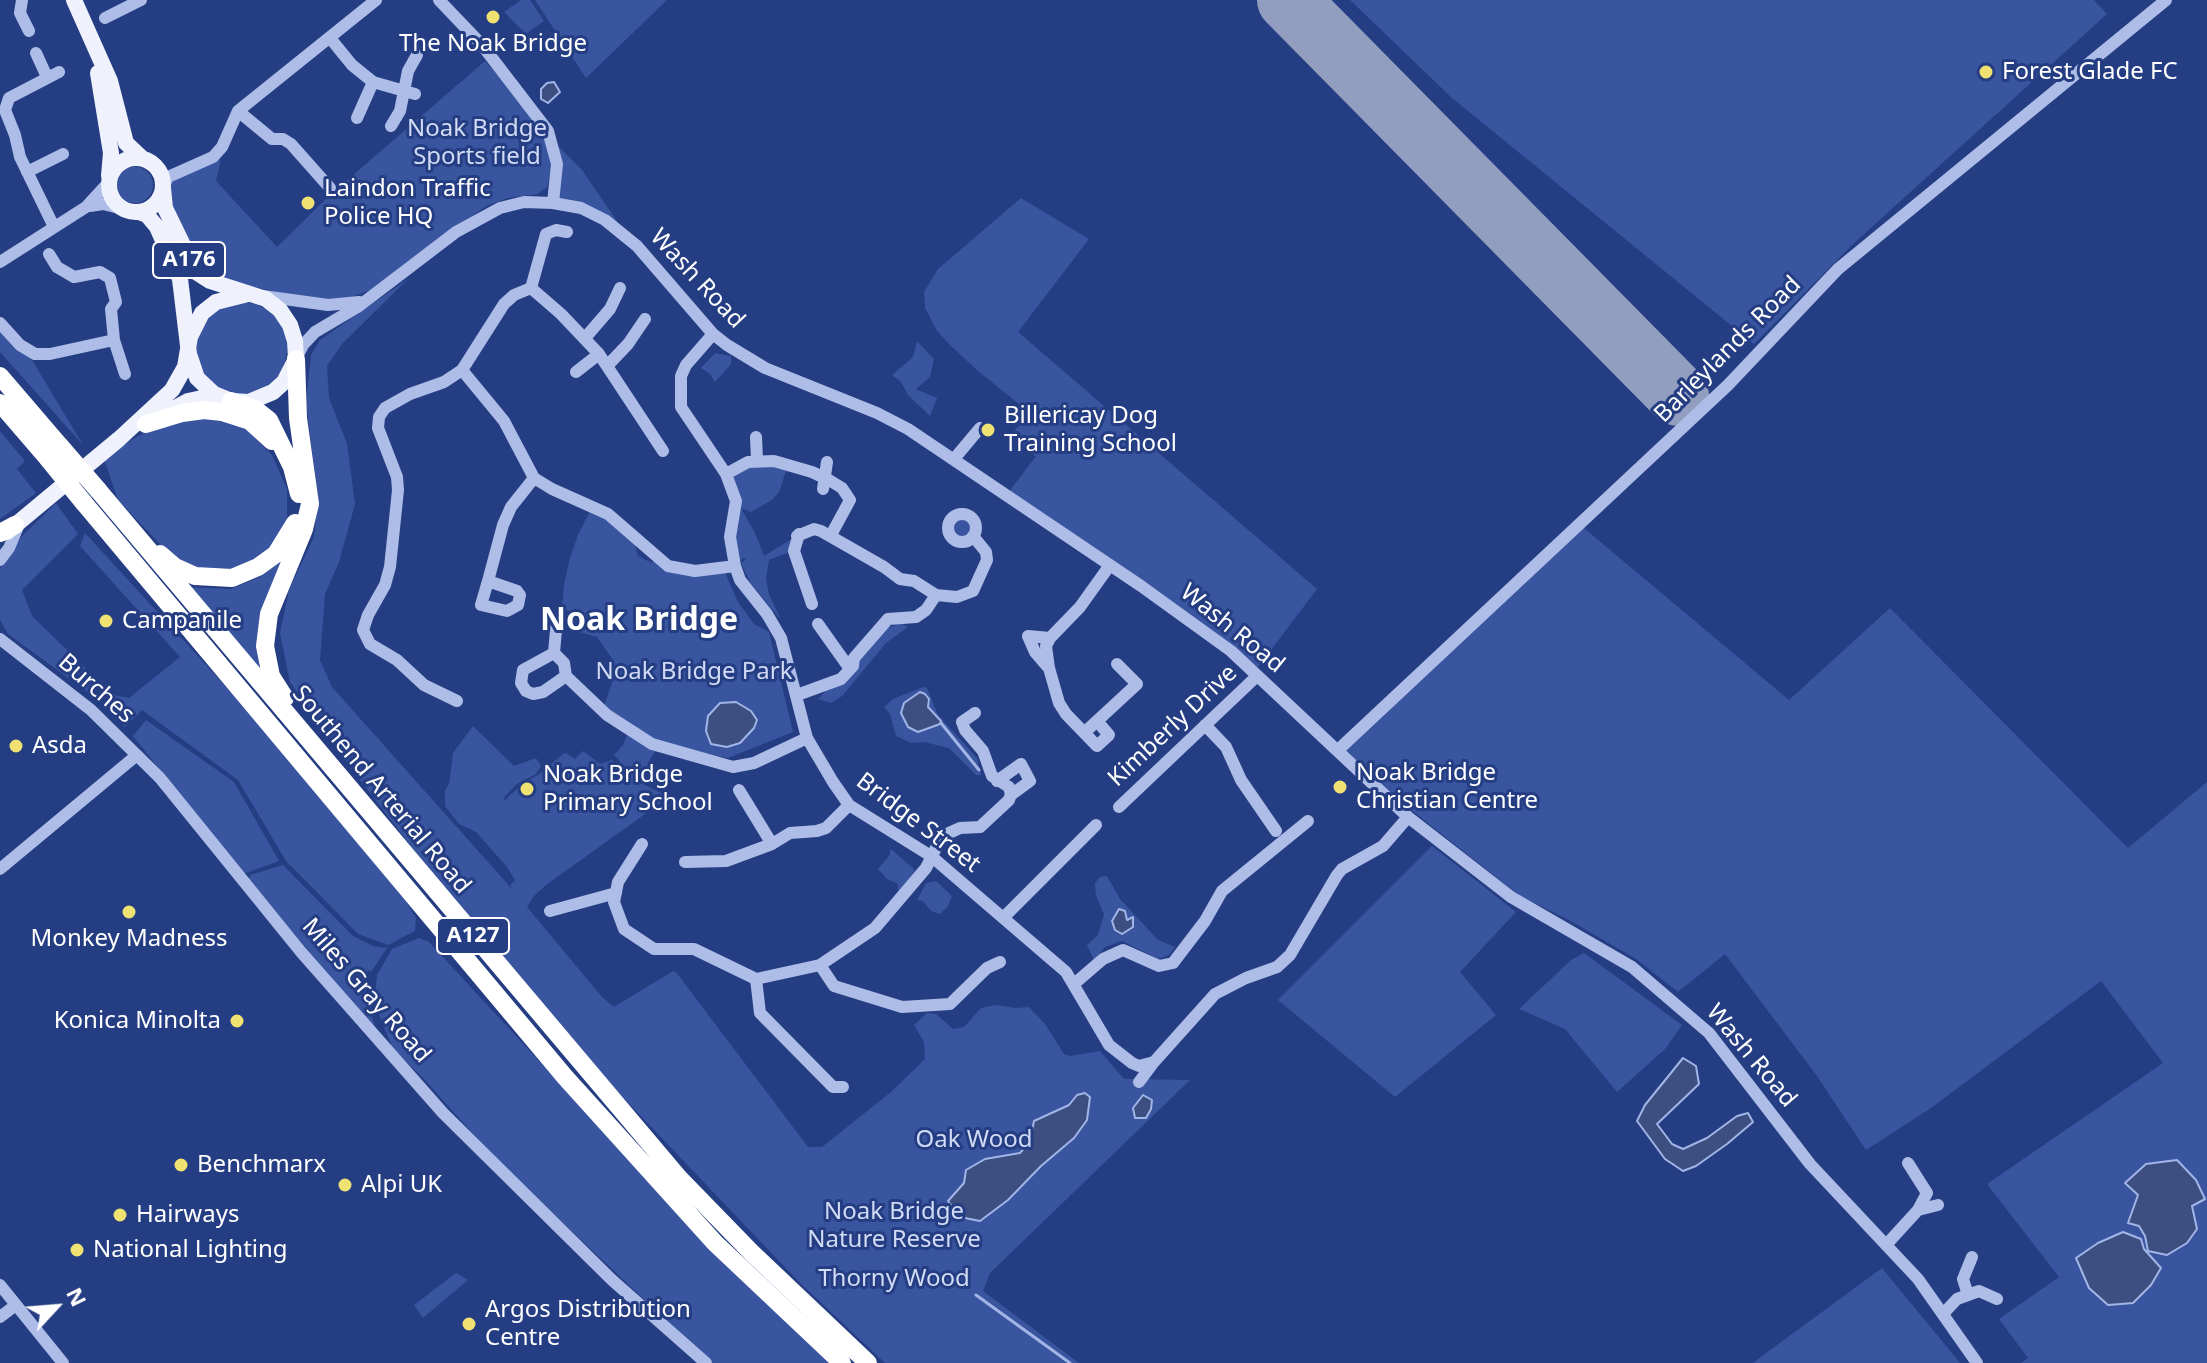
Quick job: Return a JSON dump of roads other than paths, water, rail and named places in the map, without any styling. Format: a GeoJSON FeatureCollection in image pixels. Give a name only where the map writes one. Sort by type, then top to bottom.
{"type":"FeatureCollection","features":[{"type":"Feature","properties":{"kind":"highway"},"geometry":{"type":"LineString","coordinates":[[296,359],[298,418],[310,504],[304,529],[269,614],[265,646],[267,663],[280,693],[334,759],[387,835]]}},
{"type":"Feature","properties":{"kind":"highway","name":"Southend Arterial Road"},"geometry":{"type":"LineString","coordinates":[[0,376],[54,453]]}},
{"type":"Feature","properties":{"kind":"highway"},"geometry":{"type":"LineString","coordinates":[[231,401],[255,409],[269,420],[277,433],[299,490],[299,508],[294,526]]}},
{"type":"Feature","properties":{"kind":"highway","name":"Southend Arterial Road"},"geometry":{"type":"LineString","coordinates":[[0,403],[95,496],[679,1178],[751,1252],[868,1363]]}},
{"type":"Feature","properties":{"kind":"highway"},"geometry":{"type":"LineString","coordinates":[[146,424],[172,415],[204,410],[230,414],[258,426],[272,440],[290,477],[295,497],[294,526]]}},
{"type":"Feature","properties":{"kind":"highway","name":"A127"},"geometry":{"type":"LineString","coordinates":[[0,415],[54,453]]}},
{"type":"Feature","properties":{"kind":"highway","name":"Southend Arterial Road"},"geometry":{"type":"LineString","coordinates":[[95,496],[565,1077],[715,1243],[842,1363]]}},
{"type":"Feature","properties":{"kind":"highway","name":"A127"},"geometry":{"type":"LineString","coordinates":[[95,496],[175,567],[205,578],[232,578],[258,567],[276,554],[294,526]]}},
{"type":"Feature","properties":{"kind":"main road"},"geometry":{"type":"LineString","coordinates":[[74,0],[117,101],[126,143],[161,173],[163,188],[156,203],[131,211],[111,198],[109,136],[91,44]]}},
{"type":"Feature","properties":{"kind":"main road"},"geometry":{"type":"LineString","coordinates":[[109,181],[121,162],[135,157],[143,159]]}},
{"type":"Feature","properties":{"kind":"main road","name":"A176"},"geometry":{"type":"LineString","coordinates":[[163,188],[165,208],[196,272],[210,281],[256,294]]}},
{"type":"Feature","properties":{"kind":"main road","name":"A176"},"geometry":{"type":"LineString","coordinates":[[7,532],[119,439],[178,383],[185,367],[188,345],[180,279],[157,227],[147,215],[131,211]]}},
{"type":"Feature","properties":{"kind":"main road"},"geometry":{"type":"LineString","coordinates":[[256,294],[273,304],[286,317],[295,341],[296,359],[284,382],[273,392],[249,402],[231,401],[214,394],[202,384],[193,370],[188,345],[195,322],[209,307],[232,296],[256,294]]}},
{"type":"Feature","properties":{"kind":"main road","name":"A176"},"geometry":{"type":"LineString","coordinates":[[119,439],[188,401],[202,398],[231,401]]}},
{"type":"Feature","properties":{"kind":"street"},"geometry":{"type":"LineString","coordinates":[[22,0],[20,13],[29,31]]}},
{"type":"Feature","properties":{"kind":"street"},"geometry":{"type":"LineString","coordinates":[[105,18],[141,0]]}},
{"type":"Feature","properties":{"kind":"street"},"geometry":{"type":"LineString","coordinates":[[163,188],[168,177],[213,157],[222,147],[238,111],[376,0]]}},
{"type":"Feature","properties":{"kind":"street"},"geometry":{"type":"LineString","coordinates":[[439,0],[482,45],[548,131],[557,164],[553,203]]}},
{"type":"Feature","properties":{"kind":"street","name":"Barleylands Road"},"geometry":{"type":"LineString","coordinates":[[1338,750],[1728,385],[1838,269],[2166,0]]}},
{"type":"Feature","properties":{"kind":"street"},"geometry":{"type":"LineString","coordinates":[[330,38],[352,65],[373,82],[410,92]]}},
{"type":"Feature","properties":{"kind":"street"},"geometry":{"type":"LineString","coordinates":[[36,53],[53,75],[9,98],[5,110],[27,172],[54,227]]}},
{"type":"Feature","properties":{"kind":"street"},"geometry":{"type":"LineString","coordinates":[[391,126],[410,92],[408,71],[417,55]]}},
{"type":"Feature","properties":{"kind":"street"},"geometry":{"type":"LineString","coordinates":[[357,118],[373,82]]}},
{"type":"Feature","properties":{"kind":"street"},"geometry":{"type":"LineString","coordinates":[[238,111],[272,139],[283,139],[291,144],[330,188]]}},
{"type":"Feature","properties":{"kind":"street"},"geometry":{"type":"LineString","coordinates":[[27,172],[63,154]]}},
{"type":"Feature","properties":{"kind":"street"},"geometry":{"type":"LineString","coordinates":[[4,258],[86,207],[109,181]]}},
{"type":"Feature","properties":{"kind":"street","name":"Wash Road"},"geometry":{"type":"LineString","coordinates":[[296,359],[309,337],[368,299],[456,232],[478,219],[514,204],[553,203],[593,214],[625,235],[713,334],[765,368],[877,413],[919,435],[1207,631],[1408,817],[1511,897],[1632,967],[1709,1033],[1810,1164],[1918,1279],[1977,1363]]}},
{"type":"Feature","properties":{"kind":"street"},"geometry":{"type":"LineString","coordinates":[[86,207],[103,204],[131,211]]}},
{"type":"Feature","properties":{"kind":"street"},"geometry":{"type":"LineString","coordinates":[[531,288],[546,234],[556,230],[567,232]]}},
{"type":"Feature","properties":{"kind":"street"},"geometry":{"type":"LineString","coordinates":[[49,254],[57,267],[74,277],[100,272],[110,278],[116,302],[111,309],[114,340],[125,374]]}},
{"type":"Feature","properties":{"kind":"street"},"geometry":{"type":"LineString","coordinates":[[531,288],[585,338],[608,365],[663,451]]}},
{"type":"Feature","properties":{"kind":"street"},"geometry":{"type":"LineString","coordinates":[[457,701],[424,685],[397,660],[370,644],[363,630],[385,585],[390,567],[398,490],[397,477],[378,428],[379,417],[385,408],[410,394],[444,382],[462,370],[504,304],[514,295],[531,288]]}},
{"type":"Feature","properties":{"kind":"street"},"geometry":{"type":"LineString","coordinates":[[585,338],[610,309],[620,288]]}},
{"type":"Feature","properties":{"kind":"street"},"geometry":{"type":"LineString","coordinates":[[256,294],[328,305],[368,299]]}},
{"type":"Feature","properties":{"kind":"street"},"geometry":{"type":"LineString","coordinates":[[608,365],[628,344],[645,319]]}},
{"type":"Feature","properties":{"kind":"street"},"geometry":{"type":"LineString","coordinates":[[0,323],[20,345],[35,354],[50,354],[114,340]]}},
{"type":"Feature","properties":{"kind":"street","name":"Bridge Street"},"geometry":{"type":"LineString","coordinates":[[713,334],[686,365],[681,376],[681,407],[726,474],[736,501],[730,537],[735,566],[740,580],[767,614],[781,638],[807,738],[849,805],[931,856],[1066,972],[1109,1045],[1139,1066],[1157,1059]]}},
{"type":"Feature","properties":{"kind":"street"},"geometry":{"type":"LineString","coordinates":[[576,372],[599,354]]}},
{"type":"Feature","properties":{"kind":"street"},"geometry":{"type":"LineString","coordinates":[[462,370],[504,421],[534,478],[608,514],[668,566],[695,571],[735,566]]}},
{"type":"Feature","properties":{"kind":"street"},"geometry":{"type":"LineString","coordinates":[[954,459],[980,428]]}},
{"type":"Feature","properties":{"kind":"street"},"geometry":{"type":"LineString","coordinates":[[756,437],[757,460]]}},
{"type":"Feature","properties":{"kind":"street"},"geometry":{"type":"LineString","coordinates":[[726,474],[757,460],[774,461],[842,488],[850,500],[831,535]]}},
{"type":"Feature","properties":{"kind":"street"},"geometry":{"type":"LineString","coordinates":[[824,483],[827,462]]}},
{"type":"Feature","properties":{"kind":"street"},"geometry":{"type":"LineString","coordinates":[[488,581],[511,507],[534,478]]}},
{"type":"Feature","properties":{"kind":"street"},"geometry":{"type":"LineString","coordinates":[[812,604],[794,551],[798,535],[814,529],[831,535],[900,579],[914,581],[936,595],[957,597],[973,591],[987,560],[986,552],[973,536]]}},
{"type":"Feature","properties":{"kind":"street"},"geometry":{"type":"LineString","coordinates":[[0,560],[9,548],[7,532]]}},
{"type":"Feature","properties":{"kind":"street"},"geometry":{"type":"LineString","coordinates":[[1110,565],[1080,607],[1050,638],[1045,655],[1059,703],[1097,746],[1109,735],[1097,721],[1137,684],[1117,664]]}},
{"type":"Feature","properties":{"kind":"street"},"geometry":{"type":"LineString","coordinates":[[797,695],[834,683],[850,669],[854,658],[888,619],[916,617],[926,610],[936,595]]}},
{"type":"Feature","properties":{"kind":"street"},"geometry":{"type":"LineString","coordinates":[[557,618],[554,653],[564,663],[566,676],[607,715],[652,744],[733,767],[754,763],[807,738]]}},
{"type":"Feature","properties":{"kind":"street"},"geometry":{"type":"LineString","coordinates":[[818,624],[850,669]]}},
{"type":"Feature","properties":{"kind":"street"},"geometry":{"type":"LineString","coordinates":[[0,631],[25,658]]}},
{"type":"Feature","properties":{"kind":"street"},"geometry":{"type":"LineString","coordinates":[[1049,668],[1023,633],[1050,638]]}},
{"type":"Feature","properties":{"kind":"street","name":"Burches"},"geometry":{"type":"LineString","coordinates":[[0,639],[91,710],[137,755]]}},
{"type":"Feature","properties":{"kind":"street","name":"Burches"},"geometry":{"type":"LineString","coordinates":[[0,648],[25,658]]}},
{"type":"Feature","properties":{"kind":"street"},"geometry":{"type":"LineString","coordinates":[[554,653],[523,670],[521,683],[526,691],[533,694],[543,692],[566,676]]}},
{"type":"Feature","properties":{"kind":"street","name":"Kimberly Drive"},"geometry":{"type":"LineString","coordinates":[[1119,807],[1257,676]]}},
{"type":"Feature","properties":{"kind":"street"},"geometry":{"type":"LineString","coordinates":[[975,713],[962,722],[965,730],[983,751],[992,776],[1009,787],[1010,798],[1023,808]]}},
{"type":"Feature","properties":{"kind":"street"},"geometry":{"type":"LineString","coordinates":[[1205,725],[1239,764],[1241,780],[1276,831]]}},
{"type":"Feature","properties":{"kind":"street"},"geometry":{"type":"LineString","coordinates":[[0,869],[137,755]]}},
{"type":"Feature","properties":{"kind":"street","name":"Miles Gray Road"},"geometry":{"type":"LineString","coordinates":[[137,755],[163,781],[301,952],[443,1113],[612,1280],[706,1363]]}},
{"type":"Feature","properties":{"kind":"street"},"geometry":{"type":"LineString","coordinates":[[642,844],[618,882],[614,902],[624,929],[654,949],[694,949],[756,979],[820,965],[875,928],[926,868],[931,856],[949,833],[960,828],[980,827],[1030,781],[1021,764],[997,781]]}},
{"type":"Feature","properties":{"kind":"street"},"geometry":{"type":"LineString","coordinates":[[739,790],[772,844]]}},
{"type":"Feature","properties":{"kind":"street"},"geometry":{"type":"LineString","coordinates":[[685,862],[726,861],[772,844],[790,833],[826,828],[849,805]]}},
{"type":"Feature","properties":{"kind":"street"},"geometry":{"type":"LineString","coordinates":[[1139,1082],[1215,994],[1277,967],[1290,955],[1342,869],[1383,846],[1408,817]]}},
{"type":"Feature","properties":{"kind":"street"},"geometry":{"type":"LineString","coordinates":[[1074,984],[1103,959],[1123,950],[1159,966],[1173,963],[1205,921],[1222,891],[1308,821]]}},
{"type":"Feature","properties":{"kind":"street"},"geometry":{"type":"LineString","coordinates":[[1003,918],[1096,825]]}},
{"type":"Feature","properties":{"kind":"street"},"geometry":{"type":"LineString","coordinates":[[550,911],[616,893]]}},
{"type":"Feature","properties":{"kind":"street"},"geometry":{"type":"LineString","coordinates":[[820,965],[834,986],[902,1007],[950,1004],[987,968],[1000,962]]}},
{"type":"Feature","properties":{"kind":"street"},"geometry":{"type":"LineString","coordinates":[[756,979],[760,1013],[833,1087],[843,1087]]}},
{"type":"Feature","properties":{"kind":"street"},"geometry":{"type":"LineString","coordinates":[[1886,1245],[1918,1210],[1927,1193],[1908,1163]]}},
{"type":"Feature","properties":{"kind":"street"},"geometry":{"type":"LineString","coordinates":[[1918,1210],[1938,1205]]}},
{"type":"Feature","properties":{"kind":"street"},"geometry":{"type":"LineString","coordinates":[[1963,1279],[1972,1257]]}},
{"type":"Feature","properties":{"kind":"street"},"geometry":{"type":"LineString","coordinates":[[1959,1261],[1968,1295]]}},
{"type":"Feature","properties":{"kind":"street"},"geometry":{"type":"LineString","coordinates":[[0,1285],[63,1363]]}},
{"type":"Feature","properties":{"kind":"street"},"geometry":{"type":"LineString","coordinates":[[1943,1314],[1957,1299],[1979,1291],[1997,1299]]}},
{"type":"Feature","properties":{"kind":"street"},"geometry":{"type":"LineString","coordinates":[[0,1317],[16,1305]]}},
{"type":"Feature","properties":{"kind":"waterway"},"geometry":{"type":"LineString","coordinates":[[941,723],[979,770]]}},
{"type":"Feature","properties":{"kind":"waterway"},"geometry":{"type":"LineString","coordinates":[[976,1295],[1070,1363]]}},
{"type":"Feature","properties":{"kind":"place","name":"The Noak Bridge"},"geometry":{"type":"Point","coordinates":[493,17]}},
{"type":"Feature","properties":{"kind":"place","name":"Forest Glade FC"},"geometry":{"type":"Point","coordinates":[1986,72]}},
{"type":"Feature","properties":{"kind":"place","name":"Laindon Traffic Police HQ"},"geometry":{"type":"Point","coordinates":[308,203]}},
{"type":"Feature","properties":{"kind":"place","name":"Billericay Dog Training School"},"geometry":{"type":"Point","coordinates":[988,430]}},
{"type":"Feature","properties":{"kind":"place","name":"Campanile"},"geometry":{"type":"Point","coordinates":[106,621]}},
{"type":"Feature","properties":{"kind":"place","name":"Asda"},"geometry":{"type":"Point","coordinates":[16,746]}},
{"type":"Feature","properties":{"kind":"place","name":"Noak Bridge Christian Centre"},"geometry":{"type":"Point","coordinates":[1340,787]}},
{"type":"Feature","properties":{"kind":"place","name":"Noak Bridge Primary School"},"geometry":{"type":"Point","coordinates":[527,789]}},
{"type":"Feature","properties":{"kind":"place","name":"Monkey Madness"},"geometry":{"type":"Point","coordinates":[129,912]}},
{"type":"Feature","properties":{"kind":"place","name":"Konica Minolta"},"geometry":{"type":"Point","coordinates":[237,1021]}},
{"type":"Feature","properties":{"kind":"place","name":"Benchmarx"},"geometry":{"type":"Point","coordinates":[181,1165]}},
{"type":"Feature","properties":{"kind":"place","name":"Alpi UK"},"geometry":{"type":"Point","coordinates":[345,1185]}},
{"type":"Feature","properties":{"kind":"place","name":"Hairways"},"geometry":{"type":"Point","coordinates":[120,1215]}},
{"type":"Feature","properties":{"kind":"place","name":"National Lighting"},"geometry":{"type":"Point","coordinates":[77,1250]}},
{"type":"Feature","properties":{"kind":"place","name":"Argos Distribution Centre"},"geometry":{"type":"Point","coordinates":[469,1324]}},
{"type":"Feature","properties":{"kind":"district","name":"Noak Bridge"},"geometry":{"type":"Point","coordinates":[639,621]}},
{"type":"Feature","properties":{"kind":"park label","name":"Noak Bridge Sports field"},"geometry":{"type":"Point","coordinates":[477,143]}},
{"type":"Feature","properties":{"kind":"park label","name":"Noak Bridge Park"},"geometry":{"type":"Point","coordinates":[694,672]}},
{"type":"Feature","properties":{"kind":"park label","name":"Oak Wood"},"geometry":{"type":"Point","coordinates":[974,1140]}},
{"type":"Feature","properties":{"kind":"park label","name":"Noak Bridge Nature Reserve"},"geometry":{"type":"Point","coordinates":[894,1226]}},
{"type":"Feature","properties":{"kind":"park label","name":"Thorny Wood"},"geometry":{"type":"Point","coordinates":[894,1279]}}]}
